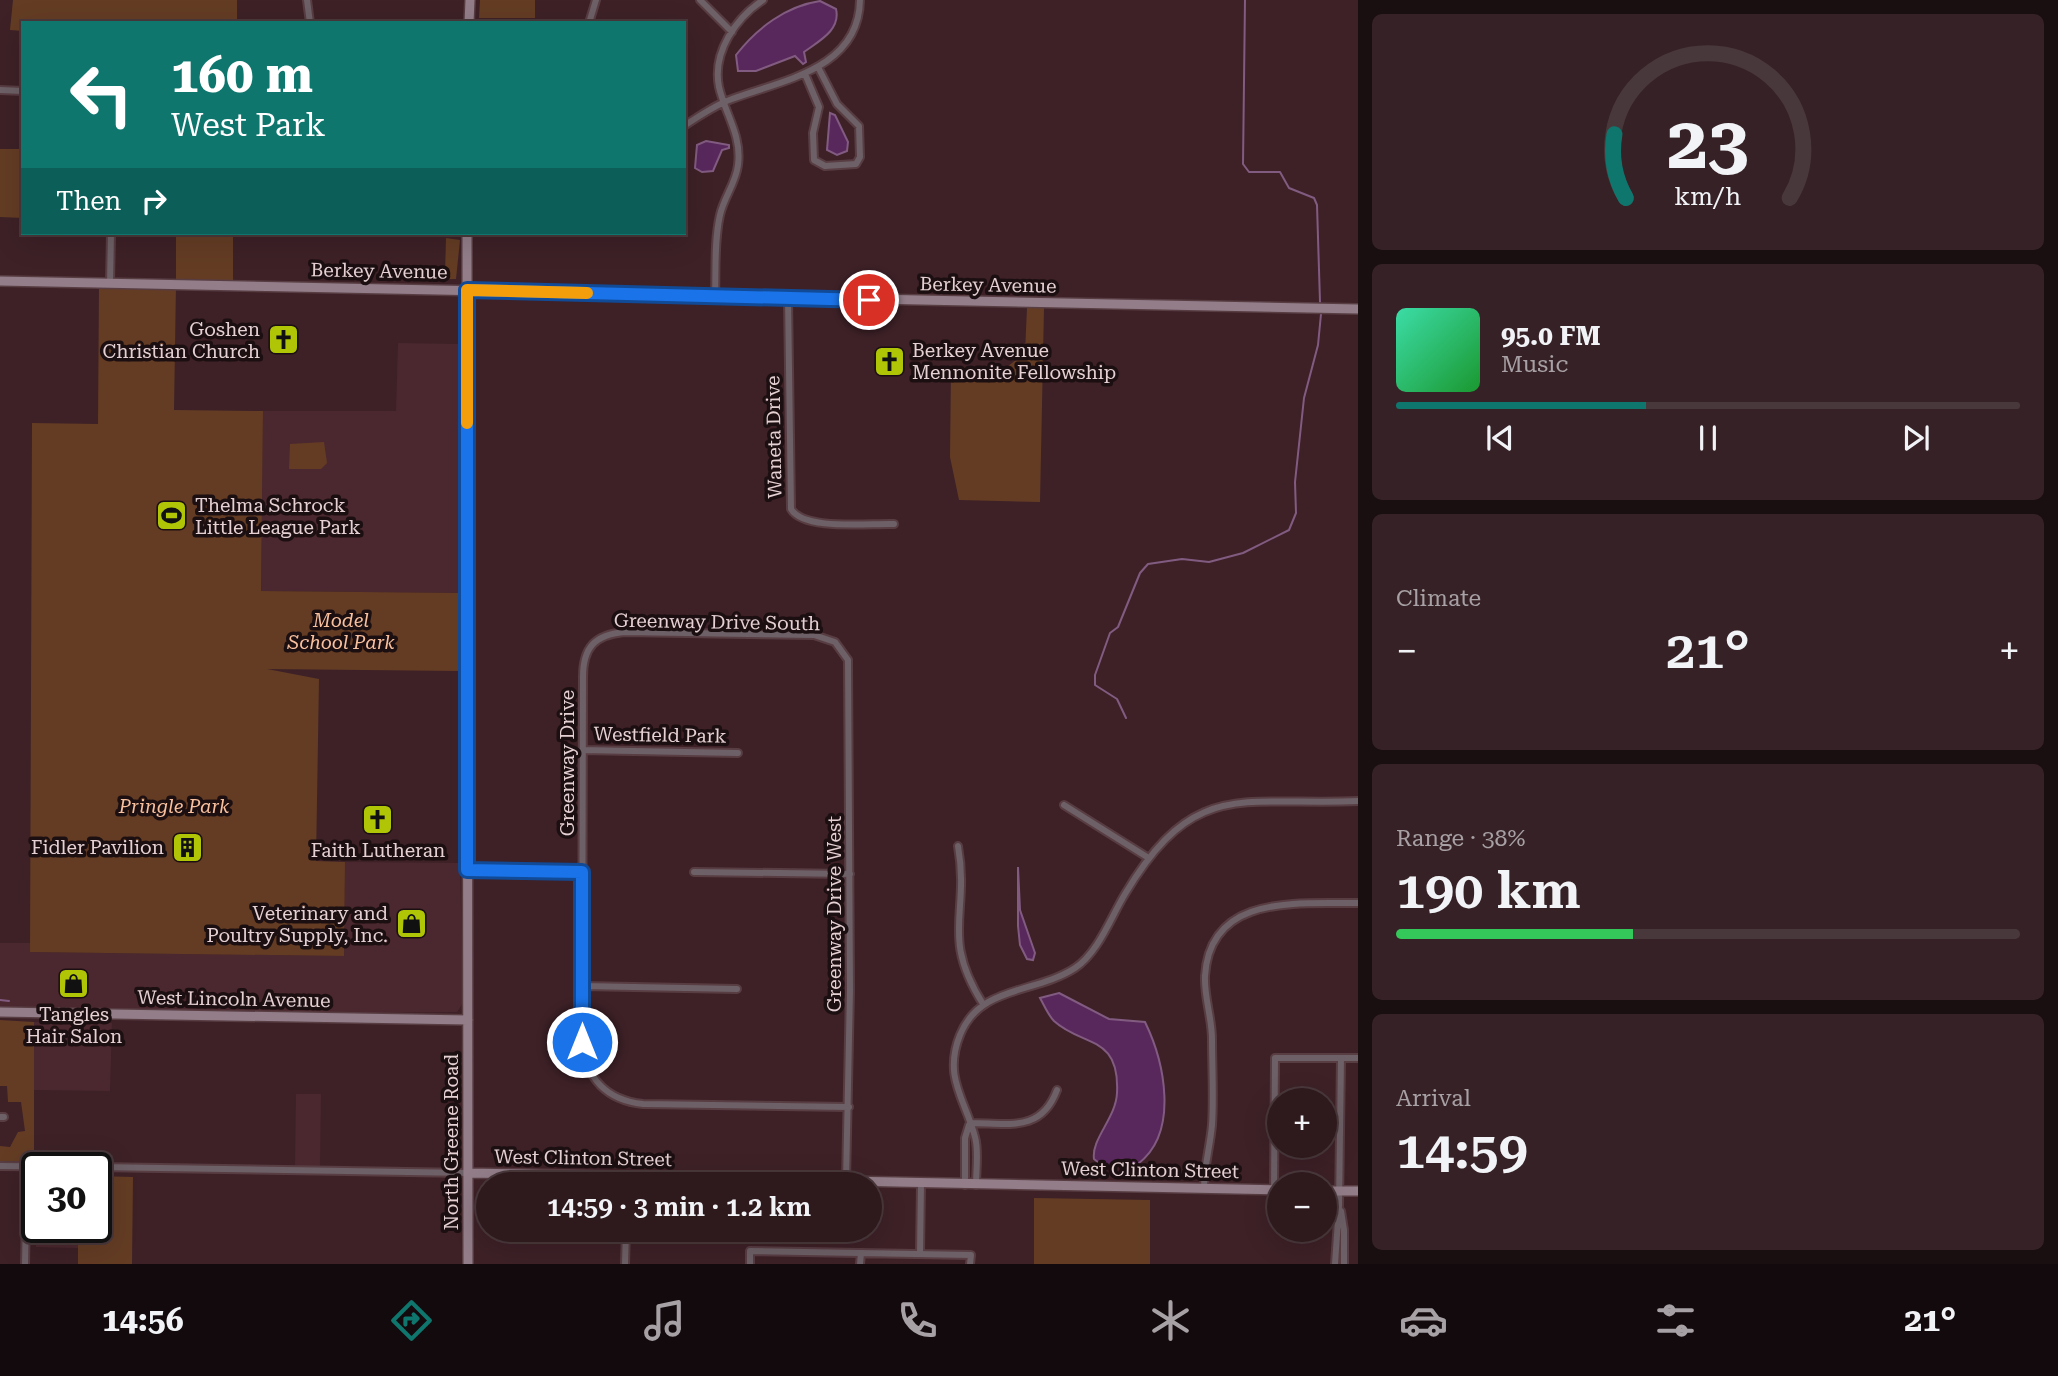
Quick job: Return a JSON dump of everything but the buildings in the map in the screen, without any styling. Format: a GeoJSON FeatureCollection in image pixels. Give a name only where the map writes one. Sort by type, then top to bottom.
{"type":"FeatureCollection","features":[{"type":"Feature","properties":{"kind":"street"},"geometry":{"type":"LineString","coordinates":[[307,0],[310,21]]}},
{"type":"Feature","properties":{"kind":"street"},"geometry":{"type":"LineString","coordinates":[[469,21],[470,0]]}},
{"type":"Feature","properties":{"kind":"street"},"geometry":{"type":"LineString","coordinates":[[590,21],[596,0]]}},
{"type":"Feature","properties":{"kind":"street"},"geometry":{"type":"LineString","coordinates":[[700,0],[732,32]]}},
{"type":"Feature","properties":{"kind":"street"},"geometry":{"type":"LineString","coordinates":[[715,296],[720,216],[739,164],[736,131],[719,84],[719,66],[732,32],[747,12],[763,0]]}},
{"type":"Feature","properties":{"kind":"street"},"geometry":{"type":"LineString","coordinates":[[686,125],[724,102],[818,67],[848,41],[858,20],[860,0]]}},
{"type":"Feature","properties":{"kind":"street"},"geometry":{"type":"LineString","coordinates":[[805,74],[819,107],[813,133],[814,160],[825,166],[856,164],[860,157],[859,126],[837,104],[818,67]]}},
{"type":"Feature","properties":{"kind":"street"},"geometry":{"type":"LineString","coordinates":[[0,90],[21,91]]}},
{"type":"Feature","properties":{"kind":"street"},"geometry":{"type":"LineString","coordinates":[[110,283],[111,235]]}},
{"type":"Feature","properties":{"kind":"street","name":"North Greene Road"},"geometry":{"type":"LineString","coordinates":[[467,235],[468,1264]]}},
{"type":"Feature","properties":{"kind":"street","name":"Berkey Avenue"},"geometry":{"type":"LineString","coordinates":[[0,281],[1358,309]]}},
{"type":"Feature","properties":{"kind":"street","name":"Waneta Drive"},"geometry":{"type":"LineString","coordinates":[[788,298],[791,509],[795,515],[809,522],[894,524]]}},
{"type":"Feature","properties":{"kind":"street","name":"Greenway Drive South"},"geometry":{"type":"LineString","coordinates":[[592,642],[605,635],[624,632],[814,635],[826,638],[841,648]]}},
{"type":"Feature","properties":{"kind":"street","name":"Greenway Drive"},"geometry":{"type":"LineString","coordinates":[[592,642],[583,660],[582,750],[583,1054],[591,1075],[603,1090],[621,1100],[643,1104],[849,1107]]}},
{"type":"Feature","properties":{"kind":"street","name":"Greenway Drive West"},"geometry":{"type":"LineString","coordinates":[[841,648],[849,670],[849,1107],[846,1172]]}},
{"type":"Feature","properties":{"kind":"street","name":"Westfield Park"},"geometry":{"type":"LineString","coordinates":[[582,750],[738,752]]}},
{"type":"Feature","properties":{"kind":"street"},"geometry":{"type":"LineString","coordinates":[[976,1185],[976,1139],[956,1086],[953,1062],[968,1019],[983,1004],[1064,974],[1082,962],[1147,857],[1178,827],[1205,811],[1229,804],[1268,800],[1358,802]]}},
{"type":"Feature","properties":{"kind":"street"},"geometry":{"type":"LineString","coordinates":[[1064,805],[1147,857]]}},
{"type":"Feature","properties":{"kind":"street"},"geometry":{"type":"LineString","coordinates":[[958,846],[962,881],[957,940],[966,973],[983,1004]]}},
{"type":"Feature","properties":{"kind":"street"},"geometry":{"type":"LineString","coordinates":[[467,870],[582,872]]}},
{"type":"Feature","properties":{"kind":"street"},"geometry":{"type":"LineString","coordinates":[[694,872],[850,874]]}},
{"type":"Feature","properties":{"kind":"street"},"geometry":{"type":"LineString","coordinates":[[1203,1188],[1212,1124],[1212,1024],[1205,974],[1214,943],[1232,922],[1257,908],[1279,904],[1358,903]]}},
{"type":"Feature","properties":{"kind":"street"},"geometry":{"type":"LineString","coordinates":[[582,986],[737,989]]}},
{"type":"Feature","properties":{"kind":"street","name":"West Lincoln Avenue"},"geometry":{"type":"LineString","coordinates":[[0,1012],[468,1020]]}},
{"type":"Feature","properties":{"kind":"street"},"geometry":{"type":"LineString","coordinates":[[1277,1172],[1275,1058],[1358,1058]]}},
{"type":"Feature","properties":{"kind":"street"},"geometry":{"type":"LineString","coordinates":[[1335,1264],[1340,1191],[1341,1058]]}},
{"type":"Feature","properties":{"kind":"street"},"geometry":{"type":"LineString","coordinates":[[970,1123],[1028,1122],[1043,1115],[1051,1106],[1057,1090]]}},
{"type":"Feature","properties":{"kind":"street"},"geometry":{"type":"LineString","coordinates":[[965,1185],[965,1138],[970,1123]]}},
{"type":"Feature","properties":{"kind":"street","name":"West Clinton Street"},"geometry":{"type":"LineString","coordinates":[[0,1166],[21,1166]]}},
{"type":"Feature","properties":{"kind":"street","name":"West Clinton Street"},"geometry":{"type":"LineString","coordinates":[[112,1167],[476,1173]]}},
{"type":"Feature","properties":{"kind":"street","name":"West Clinton Street"},"geometry":{"type":"LineString","coordinates":[[882,1183],[1267,1190]]}},
{"type":"Feature","properties":{"kind":"street"},"geometry":{"type":"LineString","coordinates":[[920,1254],[921,1184]]}},
{"type":"Feature","properties":{"kind":"street"},"geometry":{"type":"LineString","coordinates":[[1340,1191],[1358,1191]]}},
{"type":"Feature","properties":{"kind":"street"},"geometry":{"type":"LineString","coordinates":[[1339,1206],[1345,1230],[1344,1264]]}},
{"type":"Feature","properties":{"kind":"street"},"geometry":{"type":"LineString","coordinates":[[625,1264],[626,1242]]}},
{"type":"Feature","properties":{"kind":"street"},"geometry":{"type":"LineString","coordinates":[[25,1243],[25,1264]]}},
{"type":"Feature","properties":{"kind":"street"},"geometry":{"type":"LineString","coordinates":[[750,1264],[750,1251],[971,1255],[971,1264]]}},
{"type":"Feature","properties":{"kind":"street"},"geometry":{"type":"LineString","coordinates":[[860,1264],[861,1253]]}},
{"type":"Feature","properties":{"kind":"shaded area"},"geometry":{"type":"Polygon","coordinates":[[[820,1],[836,9],[837,16],[828,34],[804,52],[806,62],[803,64],[795,56],[756,71],[738,71],[736,55],[763,27],[784,13],[820,1]]]}},
{"type":"Feature","properties":{"kind":"shaded area"},"geometry":{"type":"Polygon","coordinates":[[[830,113],[835,115],[848,142],[847,151],[837,155],[827,150],[830,113]]]}},
{"type":"Feature","properties":{"kind":"shaded area"},"geometry":{"type":"Polygon","coordinates":[[[706,141],[729,145],[729,148],[722,150],[713,171],[702,172],[695,168],[697,145],[706,141]]]}},
{"type":"Feature","properties":{"kind":"shaded area"},"geometry":{"type":"Polygon","coordinates":[[[398,343],[458,344],[460,593],[261,591],[263,411],[396,411],[398,343]]]}},
{"type":"Feature","properties":{"kind":"shaded area"},"geometry":{"type":"Polygon","coordinates":[[[345,862],[460,863],[463,1003],[457,1012],[268,1014],[0,1008],[0,943],[30,943],[31,952],[344,956],[345,862]]]}},
{"type":"Feature","properties":{"kind":"shaded area"},"geometry":{"type":"Polygon","coordinates":[[[1018,867],[1020,910],[1035,953],[1033,960],[1027,959],[1020,945],[1018,867]]]}},
{"type":"Feature","properties":{"kind":"shaded area"},"geometry":{"type":"Polygon","coordinates":[[[1059,993],[1109,1019],[1145,1022],[1158,1056],[1164,1115],[1151,1150],[1138,1164],[1104,1167],[1094,1159],[1096,1144],[1116,1102],[1116,1074],[1106,1051],[1065,1029],[1050,1016],[1040,998],[1059,993]]]}},
{"type":"Feature","properties":{"kind":"shaded area"},"geometry":{"type":"Polygon","coordinates":[[[34,1022],[112,1023],[110,1091],[34,1090],[34,1022]]]}},
{"type":"Feature","properties":{"kind":"shaded area"},"geometry":{"type":"Polygon","coordinates":[[[296,1094],[321,1094],[320,1167],[295,1167],[296,1094]]]}},
{"type":"Feature","properties":{"kind":"shaded area"},"geometry":{"type":"Polygon","coordinates":[[[36,1243],[78,1243],[78,1248],[36,1247],[36,1243]]]}},
{"type":"Feature","properties":{"kind":"green space"},"geometry":{"type":"Polygon","coordinates":[[[13,0],[237,0],[237,21],[21,21],[21,31],[10,30],[13,0]]]}},
{"type":"Feature","properties":{"kind":"green space"},"geometry":{"type":"Polygon","coordinates":[[[480,0],[535,0],[535,18],[479,18],[480,0]]]}},
{"type":"Feature","properties":{"kind":"green space"},"geometry":{"type":"Polygon","coordinates":[[[0,149],[21,149],[21,218],[0,217],[0,149]]]}},
{"type":"Feature","properties":{"kind":"green space"},"geometry":{"type":"Polygon","coordinates":[[[176,235],[233,235],[233,285],[176,284],[176,235]]]}},
{"type":"Feature","properties":{"kind":"green space"},"geometry":{"type":"Polygon","coordinates":[[[446,238],[460,240],[456,279],[403,280],[403,273],[445,274],[446,238]]]}},
{"type":"Feature","properties":{"kind":"green space","name":"Pringle Park"},"geometry":{"type":"Polygon","coordinates":[[[99,282],[176,284],[174,410],[263,411],[261,591],[460,593],[459,671],[267,669],[319,679],[316,861],[345,862],[344,956],[30,952],[32,423],[98,424],[99,282]]]}},
{"type":"Feature","properties":{"kind":"green space"},"geometry":{"type":"Polygon","coordinates":[[[1027,308],[1044,308],[1040,502],[959,500],[950,457],[951,367],[1006,368],[1025,352],[1027,308]]]}},
{"type":"Feature","properties":{"kind":"green space"},"geometry":{"type":"Polygon","coordinates":[[[324,442],[327,463],[321,469],[289,469],[290,444],[324,442]]]}},
{"type":"Feature","properties":{"kind":"green space"},"geometry":{"type":"Polygon","coordinates":[[[0,1020],[34,1022],[34,1152],[21,1152],[21,1162],[0,1161],[0,1146],[10,1147],[18,1132],[25,1131],[21,1102],[8,1102],[7,1086],[0,1086],[0,1020]]]}},
{"type":"Feature","properties":{"kind":"green space"},"geometry":{"type":"Polygon","coordinates":[[[112,1176],[133,1177],[132,1264],[78,1264],[78,1243],[112,1243],[112,1176]]]}},
{"type":"Feature","properties":{"kind":"green space"},"geometry":{"type":"Polygon","coordinates":[[[1034,1198],[1150,1200],[1150,1264],[1034,1264],[1034,1198]]]}},
{"type":"Feature","properties":{"kind":"waterway"},"geometry":{"type":"LineString","coordinates":[[1245,0],[1243,164],[1249,172],[1280,172],[1289,188],[1314,198],[1317,205],[1320,302]]}},
{"type":"Feature","properties":{"kind":"waterway"},"geometry":{"type":"LineString","coordinates":[[1126,718],[1117,699],[1095,685],[1095,675],[1110,633],[1118,627],[1140,573],[1148,564],[1182,559],[1209,562],[1243,553],[1289,530],[1296,513],[1295,482],[1304,398],[1318,345],[1321,314]]}},
{"type":"Feature","properties":{"kind":"waterway"},"geometry":{"type":"LineString","coordinates":[[0,1000],[9,1001]]}},
{"type":"Feature","properties":{"kind":"slow traffic"},"geometry":{"type":"LineString","coordinates":[[467,423],[467,290],[587,293]]}},
{"type":"Feature","properties":{"kind":"place","name":"Goshen Christian Church"},"geometry":{"type":"Point","coordinates":[283,340]}},
{"type":"Feature","properties":{"kind":"place","name":"Berkey Avenue Mennonite Fellowship"},"geometry":{"type":"Point","coordinates":[889,361]}},
{"type":"Feature","properties":{"kind":"place","name":"Thelma Schrock Little League Park"},"geometry":{"type":"Point","coordinates":[172,516]}},
{"type":"Feature","properties":{"kind":"place","name":"Faith Lutheran"},"geometry":{"type":"Point","coordinates":[378,819]}},
{"type":"Feature","properties":{"kind":"place","name":"Fidler Pavilion"},"geometry":{"type":"Point","coordinates":[187,847]}},
{"type":"Feature","properties":{"kind":"place","name":"Veterinary and Poultry Supply, Inc."},"geometry":{"type":"Point","coordinates":[411,924]}},
{"type":"Feature","properties":{"kind":"place","name":"Tangles Hair Salon"},"geometry":{"type":"Point","coordinates":[74,983]}},
{"type":"Feature","properties":{"kind":"route"},"geometry":{"type":"LineString","coordinates":[[582,1042],[582,872],[467,870],[467,290],[869,300]]}},
{"type":"Feature","properties":{"kind":"park label","name":"Model School Park"},"geometry":{"type":"Point","coordinates":[341,631]}}]}
